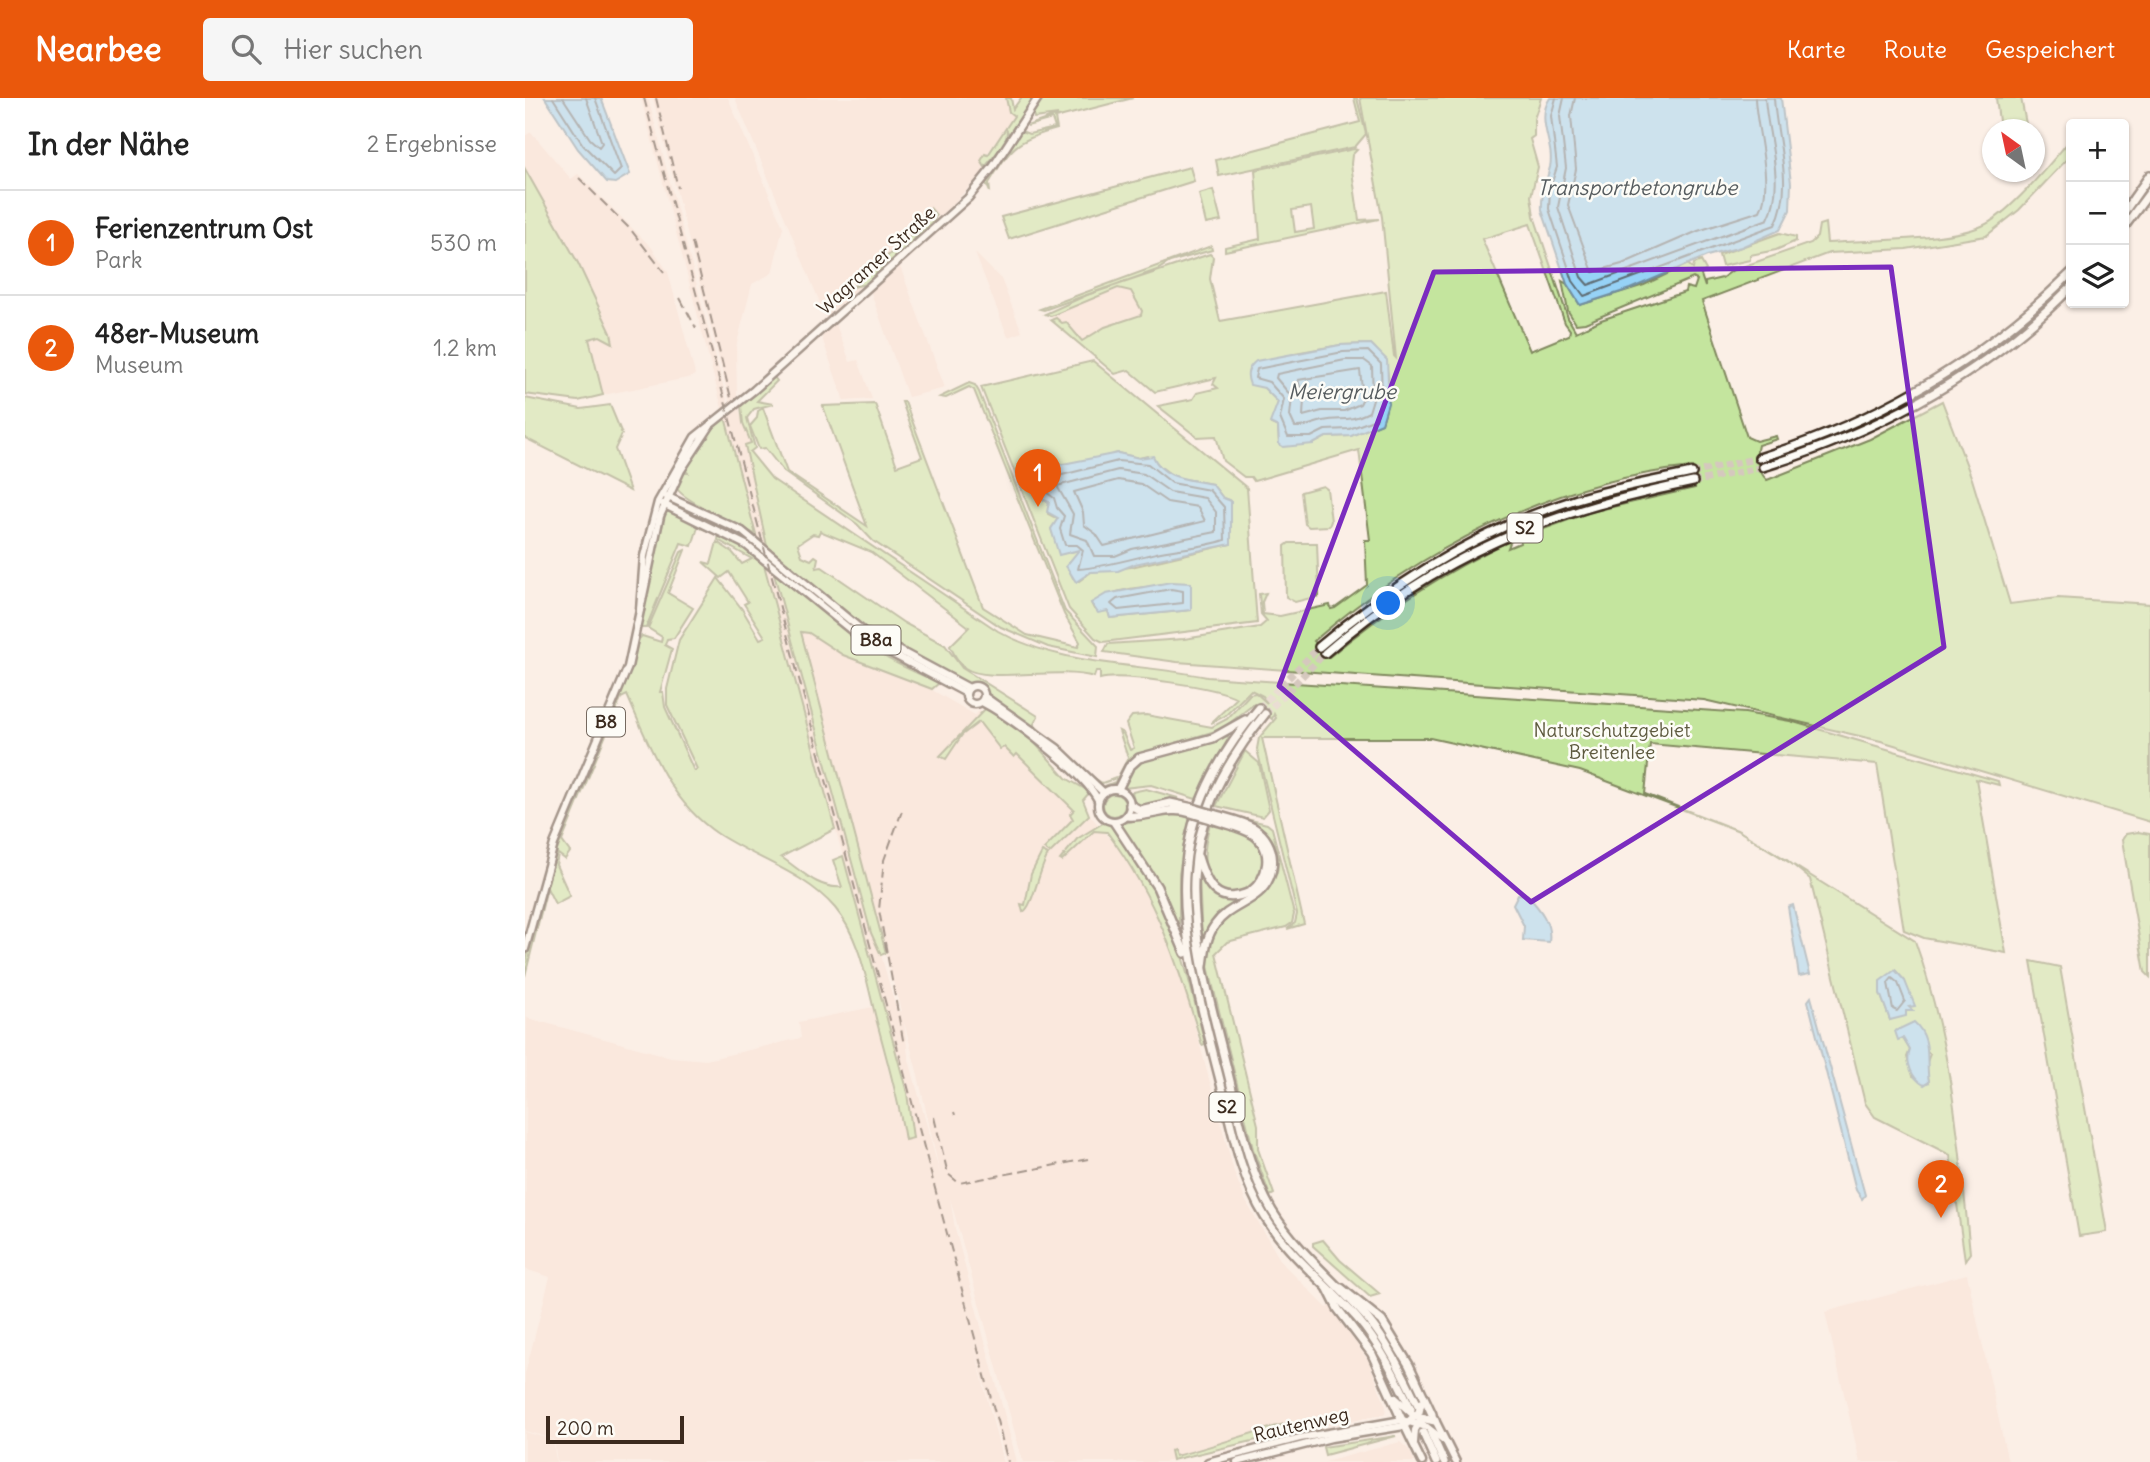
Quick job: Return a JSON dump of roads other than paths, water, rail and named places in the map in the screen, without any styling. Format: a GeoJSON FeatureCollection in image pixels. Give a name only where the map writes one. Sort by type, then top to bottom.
{"type":"FeatureCollection","features":[{"type":"Feature","properties":{"kind":"highway"},"geometry":{"type":"LineString","coordinates":[[2129,205],[2150,175]]}},
{"type":"Feature","properties":{"kind":"highway"},"geometry":{"type":"LineString","coordinates":[[2129,220],[2150,192]]}},
{"type":"Feature","properties":{"kind":"highway"},"geometry":{"type":"LineString","coordinates":[[1759,458],[1841,430],[1931,384],[2003,334],[2066,277]]}},
{"type":"Feature","properties":{"kind":"highway"},"geometry":{"type":"LineString","coordinates":[[1763,467],[1855,435],[1939,392],[2011,342],[2066,292]]}},
{"type":"Feature","properties":{"kind":"highway","name":"S2"},"geometry":{"type":"LineString","coordinates":[[1319,647],[1403,582],[1503,528],[1576,499],[1692,473]]}},
{"type":"Feature","properties":{"kind":"highway","name":"S2"},"geometry":{"type":"LineString","coordinates":[[1325,653],[1373,614],[1420,582],[1508,536],[1579,508],[1693,482]]}},
{"type":"Feature","properties":{"kind":"highway"},"geometry":{"type":"LineString","coordinates":[[1118,789],[1129,767],[1139,758],[1218,737],[1259,712]]}},
{"type":"Feature","properties":{"kind":"highway","name":"S2"},"geometry":{"type":"LineString","coordinates":[[1259,712],[1219,783],[1197,853],[1192,904],[1203,974],[1259,1185],[1290,1236],[1379,1334],[1415,1407],[1373,1339],[1275,1231],[1253,1194],[1238,1152],[1190,959],[1183,901],[1193,829],[1218,765],[1259,712]]}},
{"type":"Feature","properties":{"kind":"highway"},"geometry":{"type":"LineString","coordinates":[[1130,806],[1140,810],[1170,803],[1259,832],[1270,846],[1273,863],[1264,888],[1228,911],[1213,928],[1207,940],[1203,974]]}},
{"type":"Feature","properties":{"kind":"highway"},"geometry":{"type":"LineString","coordinates":[[1126,816],[1145,816],[1170,809],[1192,810]]}},
{"type":"Feature","properties":{"kind":"highway"},"geometry":{"type":"LineString","coordinates":[[1197,853],[1205,881],[1216,892],[1227,896],[1250,892],[1266,873],[1266,853],[1256,837],[1212,817]]}},
{"type":"Feature","properties":{"kind":"highway"},"geometry":{"type":"LineString","coordinates":[[1114,822],[1157,887],[1190,959]]}},
{"type":"Feature","properties":{"kind":"highway"},"geometry":{"type":"LineString","coordinates":[[1328,1288],[1338,1310],[1372,1354],[1403,1423],[1434,1418],[1409,1365],[1382,1321],[1344,1287],[1338,1288]]}},
{"type":"Feature","properties":{"kind":"highway"},"geometry":{"type":"LineString","coordinates":[[1390,1391],[1417,1421]]}},
{"type":"Feature","properties":{"kind":"highway"},"geometry":{"type":"LineString","coordinates":[[1417,1421],[1422,1394]]}},
{"type":"Feature","properties":{"kind":"highway"},"geometry":{"type":"LineString","coordinates":[[1436,1462],[1427,1433],[1444,1462]]}},
{"type":"Feature","properties":{"kind":"main road","name":"Wagramer Straße"},"geometry":{"type":"LineString","coordinates":[[525,949],[554,844],[628,667],[661,503],[687,447],[968,198],[993,167],[1038,98]]}},
{"type":"Feature","properties":{"kind":"main road","name":"Wagramer Straße"},"geometry":{"type":"LineString","coordinates":[[664,496],[711,424]]}},
{"type":"Feature","properties":{"kind":"main road"},"geometry":{"type":"LineString","coordinates":[[673,486],[683,503]]}},
{"type":"Feature","properties":{"kind":"main road","name":"B8a"},"geometry":{"type":"LineString","coordinates":[[664,496],[742,531],[863,631],[968,690]]}},
{"type":"Feature","properties":{"kind":"main road","name":"B8a"},"geometry":{"type":"LineString","coordinates":[[661,503],[747,545],[857,635],[968,690]]}},
{"type":"Feature","properties":{"kind":"main road"},"geometry":{"type":"LineString","coordinates":[[983,699],[971,703],[968,690],[980,687],[983,699],[1083,781],[1098,800],[1101,816],[1114,822],[1126,816],[1130,806],[1126,794],[1118,789],[1103,792],[1098,800]]}},
{"type":"Feature","properties":{"kind":"main road"},"geometry":{"type":"LineString","coordinates":[[983,699],[1057,748],[1103,792]]}},
{"type":"Feature","properties":{"kind":"main road"},"geometry":{"type":"LineString","coordinates":[[1434,1418],[1455,1462]]}},
{"type":"Feature","properties":{"kind":"main road"},"geometry":{"type":"LineString","coordinates":[[1414,1443],[1417,1421],[1446,1442]]}},
{"type":"Feature","properties":{"kind":"main road"},"geometry":{"type":"LineString","coordinates":[[1403,1423],[1422,1462]]}},
{"type":"Feature","properties":{"kind":"main road","name":"Rautenweg"},"geometry":{"type":"LineString","coordinates":[[1208,1462],[1300,1438],[1403,1423]]}},
{"type":"Feature","properties":{"kind":"main road","name":"Rautenweg"},"geometry":{"type":"LineString","coordinates":[[1237,1462],[1403,1423]]}},
{"type":"Feature","properties":{"kind":"water"},"geometry":{"type":"Polygon","coordinates":[[[545,98],[601,98],[630,174],[615,183],[607,182],[578,149],[545,98]]]}},
{"type":"Feature","properties":{"kind":"water","name":"Transportbetongrube"},"geometry":{"type":"Polygon","coordinates":[[[1550,98],[1781,98],[1791,183],[1790,210],[1780,230],[1741,247],[1707,256],[1630,289],[1580,305],[1567,284],[1542,210],[1551,158],[1544,115],[1550,98]]]}},
{"type":"Feature","properties":{"kind":"water","name":"Meiergrube"},"geometry":{"type":"Polygon","coordinates":[[[1371,344],[1387,360],[1389,400],[1382,423],[1351,436],[1326,437],[1313,444],[1283,447],[1279,444],[1278,427],[1270,423],[1278,402],[1264,388],[1250,385],[1248,372],[1251,366],[1256,361],[1340,345],[1371,344]]]}},
{"type":"Feature","properties":{"kind":"water"},"geometry":{"type":"Polygon","coordinates":[[[1118,453],[1139,458],[1153,456],[1163,470],[1171,474],[1212,484],[1223,498],[1231,501],[1231,544],[1135,564],[1118,571],[1091,572],[1076,582],[1066,566],[1079,550],[1059,555],[1051,529],[1058,518],[1047,512],[1049,502],[1041,499],[1035,473],[1038,469],[1118,453]]]}},
{"type":"Feature","properties":{"kind":"water"},"geometry":{"type":"Polygon","coordinates":[[[1171,582],[1191,583],[1191,610],[1110,618],[1108,611],[1098,613],[1091,603],[1106,594],[1171,582]]]}},
{"type":"Feature","properties":{"kind":"water"},"geometry":{"type":"Polygon","coordinates":[[[1518,894],[1527,895],[1540,911],[1547,922],[1549,942],[1523,940],[1524,926],[1513,904],[1518,894]]]}},
{"type":"Feature","properties":{"kind":"water"},"geometry":{"type":"Polygon","coordinates":[[[1793,905],[1810,974],[1799,976],[1788,907],[1793,905]]]}},
{"type":"Feature","properties":{"kind":"water"},"geometry":{"type":"Polygon","coordinates":[[[1895,970],[1905,981],[1915,1006],[1909,1007],[1913,1011],[1906,1011],[1906,1016],[1890,1020],[1880,993],[1880,981],[1895,970]]]}},
{"type":"Feature","properties":{"kind":"water"},"geometry":{"type":"Polygon","coordinates":[[[1811,997],[1865,1195],[1862,1199],[1856,1190],[1808,1001],[1811,997]]]}},
{"type":"Feature","properties":{"kind":"water"},"geometry":{"type":"Polygon","coordinates":[[[1914,1022],[1924,1035],[1926,1043],[1929,1082],[1924,1085],[1913,1074],[1908,1060],[1910,1050],[1903,1038],[1898,1040],[1895,1031],[1914,1022]]]}},
{"type":"Feature","properties":{"kind":"tunnel"},"geometry":{"type":"LineString","coordinates":[[1692,473],[1759,458]]}},
{"type":"Feature","properties":{"kind":"tunnel"},"geometry":{"type":"LineString","coordinates":[[1693,482],[1763,467]]}},
{"type":"Feature","properties":{"kind":"tunnel"},"geometry":{"type":"LineString","coordinates":[[1259,708],[1319,647]]}},
{"type":"Feature","properties":{"kind":"tunnel"},"geometry":{"type":"LineString","coordinates":[[1265,714],[1325,653]]}},
{"type":"Feature","properties":{"kind":"railway"},"geometry":{"type":"LineString","coordinates":[[644,98],[1008,1462]]}},
{"type":"Feature","properties":{"kind":"railway"},"geometry":{"type":"LineString","coordinates":[[656,98],[678,188]]}},
{"type":"Feature","properties":{"kind":"railway"},"geometry":{"type":"LineString","coordinates":[[579,178],[631,230],[664,272]]}},
{"type":"Feature","properties":{"kind":"railway"},"geometry":{"type":"LineString","coordinates":[[692,242],[731,398]]}},
{"type":"Feature","properties":{"kind":"railway"},"geometry":{"type":"LineString","coordinates":[[680,298],[696,328]]}},
{"type":"Feature","properties":{"kind":"railway"},"geometry":{"type":"LineString","coordinates":[[902,811],[884,860],[879,910],[904,1045]]}},
{"type":"Feature","properties":{"kind":"railway"},"geometry":{"type":"LineString","coordinates":[[934,1117],[948,1174],[959,1183],[1088,1159]]}},
{"type":"Feature","properties":{"kind":"place","name":"Ferienzentrum Ost"},"geometry":{"type":"Point","coordinates":[1038,507]}},
{"type":"Feature","properties":{"kind":"place","name":"48er-Museum"},"geometry":{"type":"Point","coordinates":[1941,1218]}},
{"type":"Feature","properties":{"kind":"park label","name":"Naturschutzgebiet Breitenlee"},"geometry":{"type":"Point","coordinates":[1612,741]}}]}
